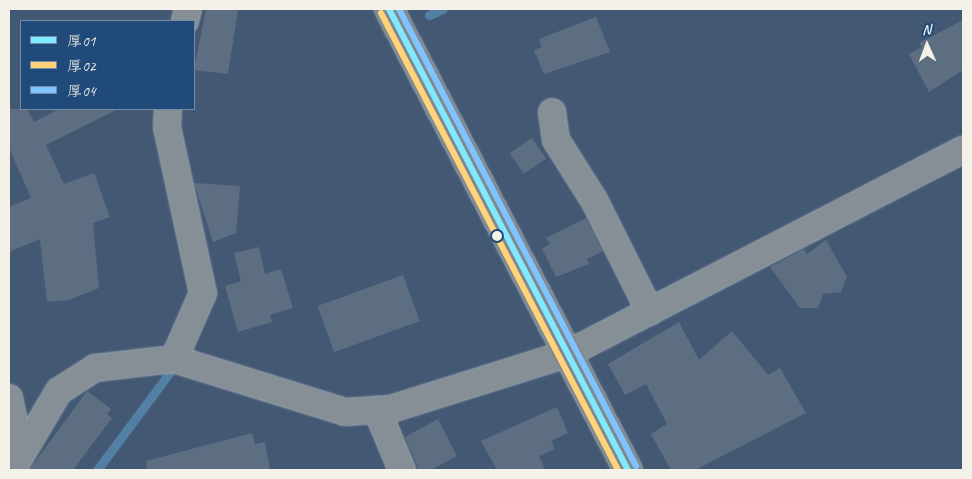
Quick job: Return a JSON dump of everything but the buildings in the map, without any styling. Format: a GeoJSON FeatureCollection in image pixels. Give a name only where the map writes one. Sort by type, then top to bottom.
{"type":"FeatureCollection","features":[{"type":"Feature","properties":{"kind":"highway"},"geometry":{"type":"LineString","coordinates":[[388,9],[628,470]]}},
{"type":"Feature","properties":{"kind":"street"},"geometry":{"type":"LineString","coordinates":[[168,110],[167,127],[203,294],[174,359]]}},
{"type":"Feature","properties":{"kind":"street"},"geometry":{"type":"LineString","coordinates":[[552,112],[556,140],[594,200],[650,312]]}},
{"type":"Feature","properties":{"kind":"street"},"geometry":{"type":"LineString","coordinates":[[17,462],[59,392],[95,368],[174,359],[345,412],[377,410],[567,354],[963,150]]}},
{"type":"Feature","properties":{"kind":"street"},"geometry":{"type":"LineString","coordinates":[[9,398],[17,462]]}},
{"type":"Feature","properties":{"kind":"street"},"geometry":{"type":"LineString","coordinates":[[377,410],[402,470]]}},
{"type":"Feature","properties":{"kind":"waterway"},"geometry":{"type":"LineString","coordinates":[[429,15],[443,9]]}},
{"type":"Feature","properties":{"kind":"waterway"},"geometry":{"type":"LineString","coordinates":[[97,470],[170,372]]}},
{"type":"Feature","properties":{"kind":"transit line","name":"厚01"},"geometry":{"type":"LineString","coordinates":[[389,9],[628,470]]}},
{"type":"Feature","properties":{"kind":"transit line","name":"厚04"},"geometry":{"type":"LineString","coordinates":[[399,9],[636,466]]}},
{"type":"Feature","properties":{"kind":"transit line","name":"厚02"},"geometry":{"type":"LineString","coordinates":[[381,13],[618,470]]}}]}
